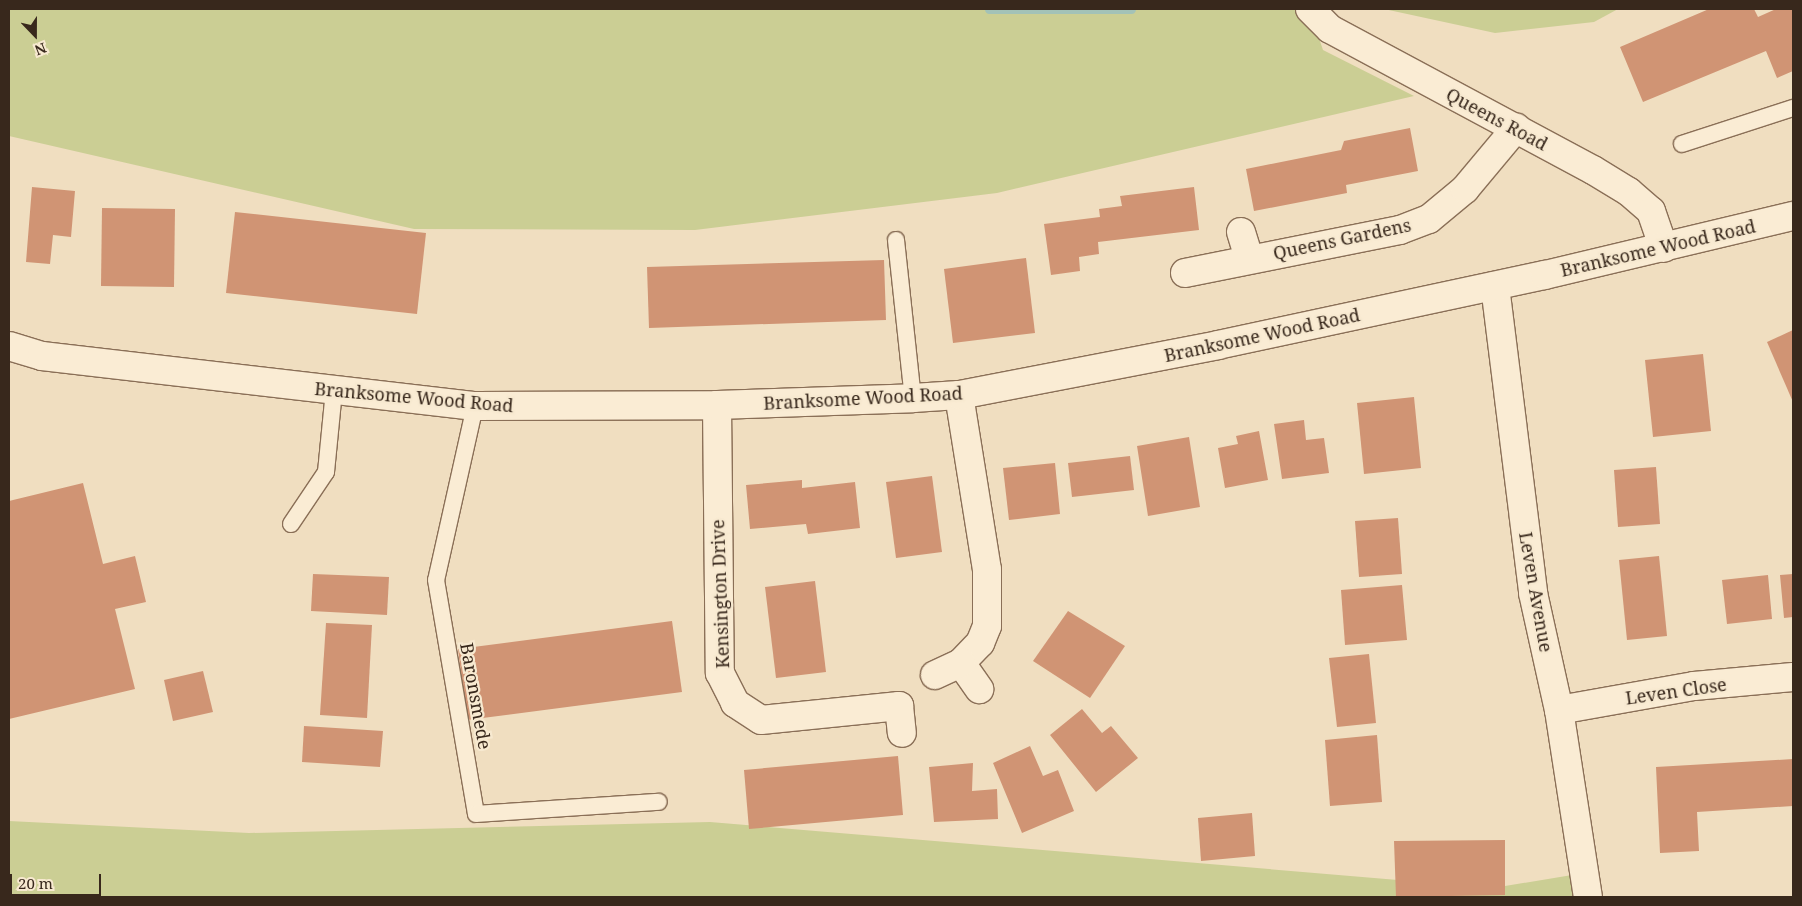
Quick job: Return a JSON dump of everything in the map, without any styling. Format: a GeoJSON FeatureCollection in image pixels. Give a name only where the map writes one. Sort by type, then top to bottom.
{"type":"FeatureCollection","features":[{"type":"Feature","properties":{"kind":"street","name":"Queens Road"},"geometry":{"type":"LineString","coordinates":[[1310,9],[1330,29],[1516,128],[1629,192],[1651,211],[1664,248]]}},
{"type":"Feature","properties":{"kind":"street","name":"Queens Gardens"},"geometry":{"type":"LineString","coordinates":[[1185,273],[1248,258],[1400,230],[1429,219],[1465,189],[1516,128]]}},
{"type":"Feature","properties":{"kind":"street","name":"Branksome Wood Road"},"geometry":{"type":"LineString","coordinates":[[9,346],[42,356],[475,406],[717,405],[959,395],[1218,345],[1495,286],[1664,248],[1793,216]]}},
{"type":"Feature","properties":{"kind":"street","name":"Queens Gardens"},"geometry":{"type":"LineString","coordinates":[[1242,232],[1248,258]]}},
{"type":"Feature","properties":{"kind":"street","name":"Leven Avenue"},"geometry":{"type":"LineString","coordinates":[[1495,286],[1533,593],[1559,710],[1588,897]]}},
{"type":"Feature","properties":{"kind":"street"},"geometry":{"type":"LineString","coordinates":[[935,675],[961,663],[980,643],[987,626],[990,604],[980,520],[959,395]]}},
{"type":"Feature","properties":{"kind":"street","name":"Kensington Drive"},"geometry":{"type":"LineString","coordinates":[[717,405],[720,673],[735,703],[761,720],[899,706],[902,733]]}},
{"type":"Feature","properties":{"kind":"street"},"geometry":{"type":"LineString","coordinates":[[961,663],[979,689]]}},
{"type":"Feature","properties":{"kind":"street","name":"Leven Close"},"geometry":{"type":"LineString","coordinates":[[1559,710],[1694,686],[1793,677]]}},
{"type":"Feature","properties":{"kind":"lane"},"geometry":{"type":"LineString","coordinates":[[1682,144],[1793,108]]}},
{"type":"Feature","properties":{"kind":"lane"},"geometry":{"type":"LineString","coordinates":[[896,240],[913,398]]}},
{"type":"Feature","properties":{"kind":"lane"},"geometry":{"type":"LineString","coordinates":[[291,524],[326,472],[334,391]]}},
{"type":"Feature","properties":{"kind":"lane","name":"Baronsmede"},"geometry":{"type":"LineString","coordinates":[[475,406],[436,580],[476,814],[659,802]]}},
{"type":"Feature","properties":{"kind":"green space"},"geometry":{"type":"Polygon","coordinates":[[[9,9],[1309,9],[1323,50],[1414,96],[997,193],[695,230],[414,229],[9,136],[9,9]]]}},
{"type":"Feature","properties":{"kind":"green space"},"geometry":{"type":"Polygon","coordinates":[[[1384,9],[1618,9],[1594,22],[1495,33],[1384,9]]]}},
{"type":"Feature","properties":{"kind":"green space"},"geometry":{"type":"Polygon","coordinates":[[[9,821],[249,833],[710,822],[1493,888],[1584,873],[1588,897],[9,897],[9,821]]]}},
{"type":"Feature","properties":{"kind":"building"},"geometry":{"type":"Polygon","coordinates":[[[1709,9],[1754,9],[1758,17],[1776,9],[1793,9],[1793,71],[1777,78],[1766,51],[1643,102],[1620,47],[1709,9]]]}},
{"type":"Feature","properties":{"kind":"building"},"geometry":{"type":"Polygon","coordinates":[[[1410,128],[1418,171],[1346,185],[1347,193],[1254,211],[1246,169],[1341,150],[1344,141],[1410,128]]]}},
{"type":"Feature","properties":{"kind":"building"},"geometry":{"type":"Polygon","coordinates":[[[32,187],[75,191],[71,237],[53,235],[50,264],[26,262],[32,187]]]}},
{"type":"Feature","properties":{"kind":"building"},"geometry":{"type":"Polygon","coordinates":[[[1194,187],[1199,230],[1098,242],[1099,254],[1079,257],[1080,271],[1051,275],[1044,224],[1100,217],[1099,209],[1122,206],[1120,196],[1194,187]]]}},
{"type":"Feature","properties":{"kind":"building"},"geometry":{"type":"Polygon","coordinates":[[[102,208],[175,209],[174,287],[101,286],[102,208]]]}},
{"type":"Feature","properties":{"kind":"building"},"geometry":{"type":"Polygon","coordinates":[[[235,212],[426,233],[417,314],[226,293],[235,212]]]}},
{"type":"Feature","properties":{"kind":"building"},"geometry":{"type":"Polygon","coordinates":[[[1026,258],[1035,333],[953,343],[944,269],[1026,258]]]}},
{"type":"Feature","properties":{"kind":"building"},"geometry":{"type":"Polygon","coordinates":[[[884,260],[886,320],[649,328],[647,267],[884,260]]]}},
{"type":"Feature","properties":{"kind":"building"},"geometry":{"type":"Polygon","coordinates":[[[1793,330],[1793,402],[1767,342],[1793,330]]]}},
{"type":"Feature","properties":{"kind":"building"},"geometry":{"type":"Polygon","coordinates":[[[1703,354],[1711,431],[1653,437],[1645,360],[1703,354]]]}},
{"type":"Feature","properties":{"kind":"building"},"geometry":{"type":"Polygon","coordinates":[[[1414,397],[1421,468],[1364,474],[1357,403],[1414,397]]]}},
{"type":"Feature","properties":{"kind":"building"},"geometry":{"type":"Polygon","coordinates":[[[1304,420],[1306,440],[1324,438],[1329,473],[1282,479],[1274,424],[1304,420]]]}},
{"type":"Feature","properties":{"kind":"building"},"geometry":{"type":"Polygon","coordinates":[[[1259,431],[1268,480],[1225,488],[1218,448],[1238,444],[1236,436],[1259,431]]]}},
{"type":"Feature","properties":{"kind":"building"},"geometry":{"type":"Polygon","coordinates":[[[1189,437],[1200,507],[1148,516],[1137,446],[1189,437]]]}},
{"type":"Feature","properties":{"kind":"building"},"geometry":{"type":"Polygon","coordinates":[[[1130,456],[1134,490],[1072,497],[1068,463],[1130,456]]]}},
{"type":"Feature","properties":{"kind":"building"},"geometry":{"type":"Polygon","coordinates":[[[1055,463],[1060,514],[1009,520],[1003,468],[1055,463]]]}},
{"type":"Feature","properties":{"kind":"building"},"geometry":{"type":"Polygon","coordinates":[[[1656,467],[1660,524],[1618,527],[1614,470],[1656,467]]]}},
{"type":"Feature","properties":{"kind":"building"},"geometry":{"type":"Polygon","coordinates":[[[932,476],[942,552],[896,558],[886,482],[932,476]]]}},
{"type":"Feature","properties":{"kind":"building"},"geometry":{"type":"Polygon","coordinates":[[[802,480],[802,488],[855,482],[860,528],[808,534],[806,524],[750,529],[746,485],[802,480]]]}},
{"type":"Feature","properties":{"kind":"building"},"geometry":{"type":"Polygon","coordinates":[[[83,483],[103,564],[135,556],[146,602],[115,609],[135,689],[9,719],[9,501],[83,483]]]}},
{"type":"Feature","properties":{"kind":"building"},"geometry":{"type":"Polygon","coordinates":[[[1398,518],[1402,574],[1359,577],[1355,521],[1398,518]]]}},
{"type":"Feature","properties":{"kind":"building"},"geometry":{"type":"Polygon","coordinates":[[[1659,556],[1667,636],[1627,640],[1619,560],[1659,556]]]}},
{"type":"Feature","properties":{"kind":"building"},"geometry":{"type":"Polygon","coordinates":[[[313,574],[389,577],[387,615],[311,611],[313,574]]]}},
{"type":"Feature","properties":{"kind":"building"},"geometry":{"type":"Polygon","coordinates":[[[1793,574],[1793,617],[1784,618],[1780,575],[1793,574]]]}},
{"type":"Feature","properties":{"kind":"building"},"geometry":{"type":"Polygon","coordinates":[[[1768,575],[1772,619],[1727,624],[1722,580],[1768,575]]]}},
{"type":"Feature","properties":{"kind":"building"},"geometry":{"type":"Polygon","coordinates":[[[815,581],[826,672],[776,678],[765,587],[815,581]]]}},
{"type":"Feature","properties":{"kind":"building"},"geometry":{"type":"Polygon","coordinates":[[[1402,585],[1407,640],[1345,645],[1341,590],[1402,585]]]}},
{"type":"Feature","properties":{"kind":"building"},"geometry":{"type":"Polygon","coordinates":[[[1068,611],[1125,646],[1090,698],[1033,661],[1068,611]]]}},
{"type":"Feature","properties":{"kind":"building"},"geometry":{"type":"Polygon","coordinates":[[[672,621],[682,692],[467,720],[458,649],[672,621]]]}},
{"type":"Feature","properties":{"kind":"building"},"geometry":{"type":"Polygon","coordinates":[[[326,623],[372,625],[367,718],[320,715],[326,623]]]}},
{"type":"Feature","properties":{"kind":"building"},"geometry":{"type":"Polygon","coordinates":[[[1369,654],[1376,723],[1337,727],[1329,658],[1369,654]]]}},
{"type":"Feature","properties":{"kind":"building"},"geometry":{"type":"Polygon","coordinates":[[[203,671],[213,712],[173,721],[164,680],[203,671]]]}},
{"type":"Feature","properties":{"kind":"building"},"geometry":{"type":"Polygon","coordinates":[[[1082,709],[1102,733],[1111,726],[1138,758],[1096,792],[1050,735],[1082,709]]]}},
{"type":"Feature","properties":{"kind":"building"},"geometry":{"type":"Polygon","coordinates":[[[304,726],[383,731],[380,767],[302,762],[304,726]]]}},
{"type":"Feature","properties":{"kind":"building"},"geometry":{"type":"Polygon","coordinates":[[[1377,735],[1382,802],[1330,806],[1325,740],[1377,735]]]}},
{"type":"Feature","properties":{"kind":"building"},"geometry":{"type":"Polygon","coordinates":[[[1030,746],[1043,776],[1058,770],[1074,811],[1022,833],[993,763],[1030,746]]]}},
{"type":"Feature","properties":{"kind":"building"},"geometry":{"type":"Polygon","coordinates":[[[898,756],[903,815],[749,829],[744,770],[898,756]]]}},
{"type":"Feature","properties":{"kind":"building"},"geometry":{"type":"Polygon","coordinates":[[[1793,759],[1793,806],[1697,812],[1699,851],[1660,853],[1656,767],[1793,759]]]}},
{"type":"Feature","properties":{"kind":"building"},"geometry":{"type":"Polygon","coordinates":[[[973,763],[972,791],[997,789],[998,819],[934,822],[929,767],[973,763]]]}},
{"type":"Feature","properties":{"kind":"building"},"geometry":{"type":"Polygon","coordinates":[[[1252,813],[1255,856],[1201,861],[1198,818],[1252,813]]]}},
{"type":"Feature","properties":{"kind":"building"},"geometry":{"type":"Polygon","coordinates":[[[1505,840],[1505,895],[1396,897],[1394,841],[1505,840]]]}},
{"type":"Feature","properties":{"kind":"waterway"},"geometry":{"type":"LineString","coordinates":[[989,9],[1131,9]]}}]}
